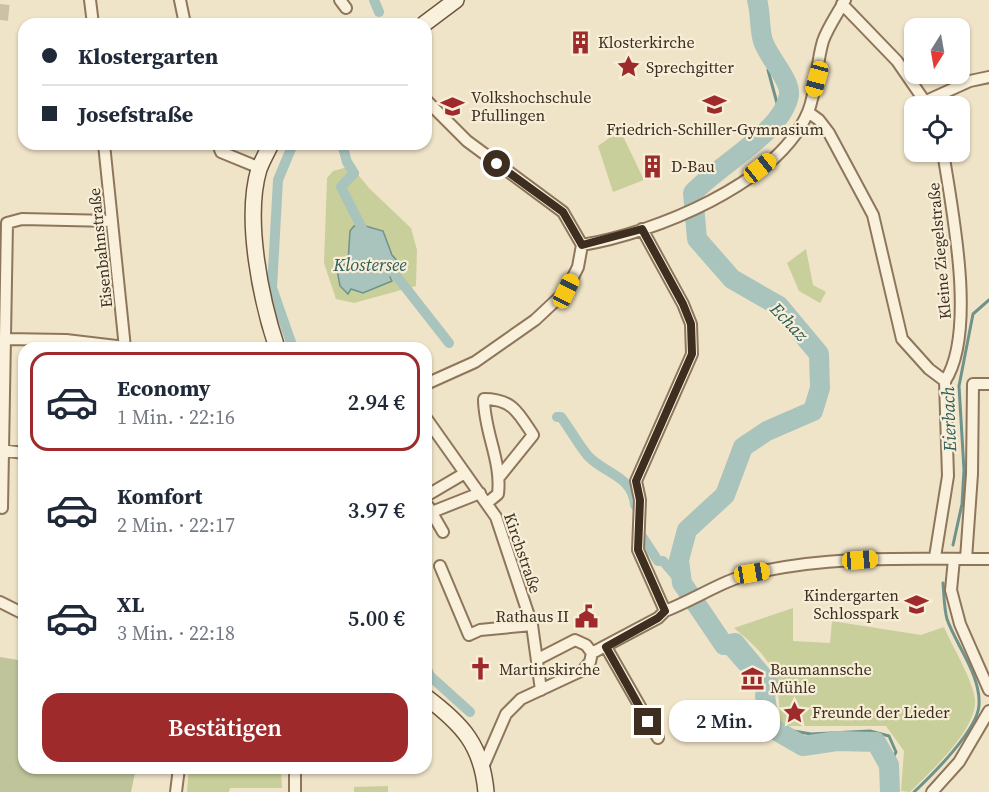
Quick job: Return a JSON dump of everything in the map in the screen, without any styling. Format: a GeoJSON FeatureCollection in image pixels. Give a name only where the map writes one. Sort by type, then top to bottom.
{"type":"FeatureCollection","features":[{"type":"Feature","properties":{"kind":"main road"},"geometry":{"type":"LineString","coordinates":[[432,18],[456,0]]}},
{"type":"Feature","properties":{"kind":"main road"},"geometry":{"type":"LineString","coordinates":[[268,150],[260,168],[255,234],[262,286],[276,342]]}},
{"type":"Feature","properties":{"kind":"main road"},"geometry":{"type":"LineString","coordinates":[[432,701],[455,718],[470,738],[483,767],[486,792]]}},
{"type":"Feature","properties":{"kind":"street"},"geometry":{"type":"LineString","coordinates":[[90,0],[92,18]]}},
{"type":"Feature","properties":{"kind":"street"},"geometry":{"type":"LineString","coordinates":[[180,0],[184,18]]}},
{"type":"Feature","properties":{"kind":"street"},"geometry":{"type":"LineString","coordinates":[[582,245],[642,229],[699,208],[747,179],[789,146],[808,112],[824,40],[844,2],[897,61],[921,96]]}},
{"type":"Feature","properties":{"kind":"street"},"geometry":{"type":"LineString","coordinates":[[942,96],[970,81],[989,76]]}},
{"type":"Feature","properties":{"kind":"street"},"geometry":{"type":"LineString","coordinates":[[432,106],[467,141],[563,212],[582,245],[578,267],[566,291],[536,320],[500,346],[456,371],[432,381]]}},
{"type":"Feature","properties":{"kind":"street"},"geometry":{"type":"LineString","coordinates":[[808,112],[819,120],[829,133],[873,215],[902,339],[929,369],[945,381],[952,560],[951,590],[960,624],[989,690]]}},
{"type":"Feature","properties":{"kind":"street","name":"Eisenbahnstraße"},"geometry":{"type":"LineString","coordinates":[[105,150],[124,342]]}},
{"type":"Feature","properties":{"kind":"street"},"geometry":{"type":"LineString","coordinates":[[220,150],[260,168]]}},
{"type":"Feature","properties":{"kind":"street","name":"Kleine Ziegelstraße"},"geometry":{"type":"LineString","coordinates":[[944,162],[962,317],[953,369],[945,381]]}},
{"type":"Feature","properties":{"kind":"street"},"geometry":{"type":"LineString","coordinates":[[2,508],[6,226],[15,219],[112,221]]}},
{"type":"Feature","properties":{"kind":"street"},"geometry":{"type":"LineString","coordinates":[[642,229],[683,304],[691,324],[692,354],[636,481],[640,500],[638,550],[665,611]]}},
{"type":"Feature","properties":{"kind":"street"},"geometry":{"type":"LineString","coordinates":[[5,339],[83,342]]}},
{"type":"Feature","properties":{"kind":"street"},"geometry":{"type":"LineString","coordinates":[[952,560],[972,474],[973,384],[989,384]]}},
{"type":"Feature","properties":{"kind":"street"},"geometry":{"type":"LineString","coordinates":[[487,503],[498,494],[500,476],[484,412],[484,399],[500,399],[510,404],[532,435],[500,476]]}},
{"type":"Feature","properties":{"kind":"street","name":"Kirchstraße"},"geometry":{"type":"LineString","coordinates":[[432,426],[487,503],[500,528],[532,625],[541,690]]}},
{"type":"Feature","properties":{"kind":"street"},"geometry":{"type":"LineString","coordinates":[[2,450],[18,452]]}},
{"type":"Feature","properties":{"kind":"street"},"geometry":{"type":"LineString","coordinates":[[432,501],[465,473]]}},
{"type":"Feature","properties":{"kind":"street"},"geometry":{"type":"LineString","coordinates":[[432,503],[480,493]]}},
{"type":"Feature","properties":{"kind":"street"},"geometry":{"type":"LineString","coordinates":[[432,512],[442,532]]}},
{"type":"Feature","properties":{"kind":"street"},"geometry":{"type":"LineString","coordinates":[[592,653],[658,618],[665,611],[752,573],[810,564],[989,559]]}},
{"type":"Feature","properties":{"kind":"street"},"geometry":{"type":"LineString","coordinates":[[441,566],[469,635],[480,630],[532,625]]}},
{"type":"Feature","properties":{"kind":"street"},"geometry":{"type":"LineString","coordinates":[[0,602],[18,612]]}},
{"type":"Feature","properties":{"kind":"street"},"geometry":{"type":"LineString","coordinates":[[483,767],[506,714],[521,699],[583,670],[590,662],[592,653],[586,645],[575,640],[538,658]]}},
{"type":"Feature","properties":{"kind":"street"},"geometry":{"type":"LineString","coordinates":[[606,647],[658,738]]}},
{"type":"Feature","properties":{"kind":"street"},"geometry":{"type":"LineString","coordinates":[[932,792],[959,762],[989,711]]}},
{"type":"Feature","properties":{"kind":"street"},"geometry":{"type":"LineString","coordinates":[[176,792],[178,774]]}},
{"type":"Feature","properties":{"kind":"street"},"geometry":{"type":"LineString","coordinates":[[295,774],[295,792]]}},
{"type":"Feature","properties":{"kind":"green space"},"geometry":{"type":"Polygon","coordinates":[[[620,130],[644,180],[613,192],[598,146],[620,130]]]}},
{"type":"Feature","properties":{"kind":"green space"},"geometry":{"type":"Polygon","coordinates":[[[351,166],[369,188],[411,228],[417,250],[416,286],[354,303],[336,299],[324,263],[327,178],[333,171],[351,166]]]}},
{"type":"Feature","properties":{"kind":"green space"},"geometry":{"type":"Polygon","coordinates":[[[806,249],[813,285],[826,292],[820,303],[799,291],[787,263],[806,249]]]}},
{"type":"Feature","properties":{"kind":"green space"},"geometry":{"type":"Polygon","coordinates":[[[793,608],[793,641],[830,643],[832,621],[921,635],[944,627],[970,682],[975,699],[974,711],[969,724],[951,750],[910,792],[901,791],[904,751],[886,726],[780,726],[778,693],[772,670],[758,650],[734,628],[793,608]]]}},
{"type":"Feature","properties":{"kind":"green space"},"geometry":{"type":"Polygon","coordinates":[[[0,657],[18,660],[18,774],[135,774],[131,792],[0,792],[0,657]]]}},
{"type":"Feature","properties":{"kind":"green space"},"geometry":{"type":"Polygon","coordinates":[[[188,774],[281,774],[282,788],[230,788],[229,792],[187,792],[188,774]]]}},
{"type":"Feature","properties":{"kind":"green space"},"geometry":{"type":"Polygon","coordinates":[[[388,786],[388,792],[354,792],[354,787],[388,786]]]}},
{"type":"Feature","properties":{"kind":"water","name":"Klostersee"},"geometry":{"type":"Polygon","coordinates":[[[362,225],[383,231],[392,255],[401,265],[399,271],[390,277],[392,281],[363,293],[351,289],[348,294],[340,286],[337,270],[348,262],[350,231],[354,226],[362,225]]]}},
{"type":"Feature","properties":{"kind":"waterway"},"geometry":{"type":"LineString","coordinates":[[374,0],[379,12]]}},
{"type":"Feature","properties":{"kind":"waterway","name":"Echaz"},"geometry":{"type":"LineString","coordinates":[[757,0],[763,41],[786,82],[789,95],[784,109],[763,135],[693,193],[697,239],[732,279],[779,306],[819,354],[820,388],[813,411],[767,431],[743,447],[725,495],[687,530],[679,560],[682,583],[724,645],[735,643],[768,683],[765,696],[770,727],[803,746],[837,741],[876,742],[889,765],[890,792]]}},
{"type":"Feature","properties":{"kind":"waterway"},"geometry":{"type":"LineString","coordinates":[[772,59],[768,70],[780,114]]}},
{"type":"Feature","properties":{"kind":"waterway"},"geometry":{"type":"LineString","coordinates":[[290,150],[278,180],[272,288],[291,342]]}},
{"type":"Feature","properties":{"kind":"waterway"},"geometry":{"type":"LineString","coordinates":[[344,150],[347,162],[354,173],[341,187],[367,238]]}},
{"type":"Feature","properties":{"kind":"waterway"},"geometry":{"type":"LineString","coordinates":[[387,264],[449,343]]}},
{"type":"Feature","properties":{"kind":"waterway","name":"Eierbach"},"geometry":{"type":"LineString","coordinates":[[953,545],[962,504],[964,470],[959,386],[973,314],[989,300]]}},
{"type":"Feature","properties":{"kind":"waterway"},"geometry":{"type":"LineString","coordinates":[[557,417],[561,417],[588,456],[624,481],[633,495],[635,505]]}},
{"type":"Feature","properties":{"kind":"waterway"},"geometry":{"type":"LineString","coordinates":[[643,538],[658,561],[663,561],[682,583]]}},
{"type":"Feature","properties":{"kind":"waterway","name":"Eierbach"},"geometry":{"type":"LineString","coordinates":[[914,792],[942,764],[971,727],[979,705],[979,694],[972,671],[947,619],[943,583]]}},
{"type":"Feature","properties":{"kind":"waterway","name":"Echaz"},"geometry":{"type":"LineString","coordinates":[[724,645],[748,672]]}},
{"type":"Feature","properties":{"kind":"waterway"},"geometry":{"type":"LineString","coordinates":[[432,678],[470,712]]}},
{"type":"Feature","properties":{"kind":"waterway","name":"Echaz"},"geometry":{"type":"LineString","coordinates":[[756,684],[765,696]]}},
{"type":"Feature","properties":{"kind":"waterway"},"geometry":{"type":"LineString","coordinates":[[770,727],[811,734],[870,731],[889,736],[896,752],[889,765]]}},
{"type":"Feature","properties":{"kind":"tunnel"},"geometry":{"type":"LineString","coordinates":[[0,20],[2,0]]}},
{"type":"Feature","properties":{"kind":"place","name":"Klosterkirche"},"geometry":{"type":"Point","coordinates":[580,42]}},
{"type":"Feature","properties":{"kind":"place","name":"Sprechgitter"},"geometry":{"type":"Point","coordinates":[628,67]}},
{"type":"Feature","properties":{"kind":"place","name":"Friedrich-Schiller-Gymnasium"},"geometry":{"type":"Point","coordinates":[715,104]}},
{"type":"Feature","properties":{"kind":"place","name":"Volkshochschule Pfullingen"},"geometry":{"type":"Point","coordinates":[453,106]}},
{"type":"Feature","properties":{"kind":"place","name":"D-Bau"},"geometry":{"type":"Point","coordinates":[653,166]}},
{"type":"Feature","properties":{"kind":"place","name":"Kindergarten Schlosspark"},"geometry":{"type":"Point","coordinates":[917,604]}},
{"type":"Feature","properties":{"kind":"place","name":"Rathaus II"},"geometry":{"type":"Point","coordinates":[587,616]}},
{"type":"Feature","properties":{"kind":"place","name":"Martinskirche"},"geometry":{"type":"Point","coordinates":[481,669]}},
{"type":"Feature","properties":{"kind":"place","name":"Baumannsche Mühle"},"geometry":{"type":"Point","coordinates":[752,678]}},
{"type":"Feature","properties":{"kind":"place","name":"Freunde der Lieder"},"geometry":{"type":"Point","coordinates":[794,712]}},
{"type":"Feature","properties":{"kind":"route"},"geometry":{"type":"LineString","coordinates":[[497,164],[563,212],[582,245],[609,240],[642,229],[681,299],[691,324],[692,354],[636,481],[640,500],[638,550],[665,611],[658,618],[606,647],[648,722]]}}]}
